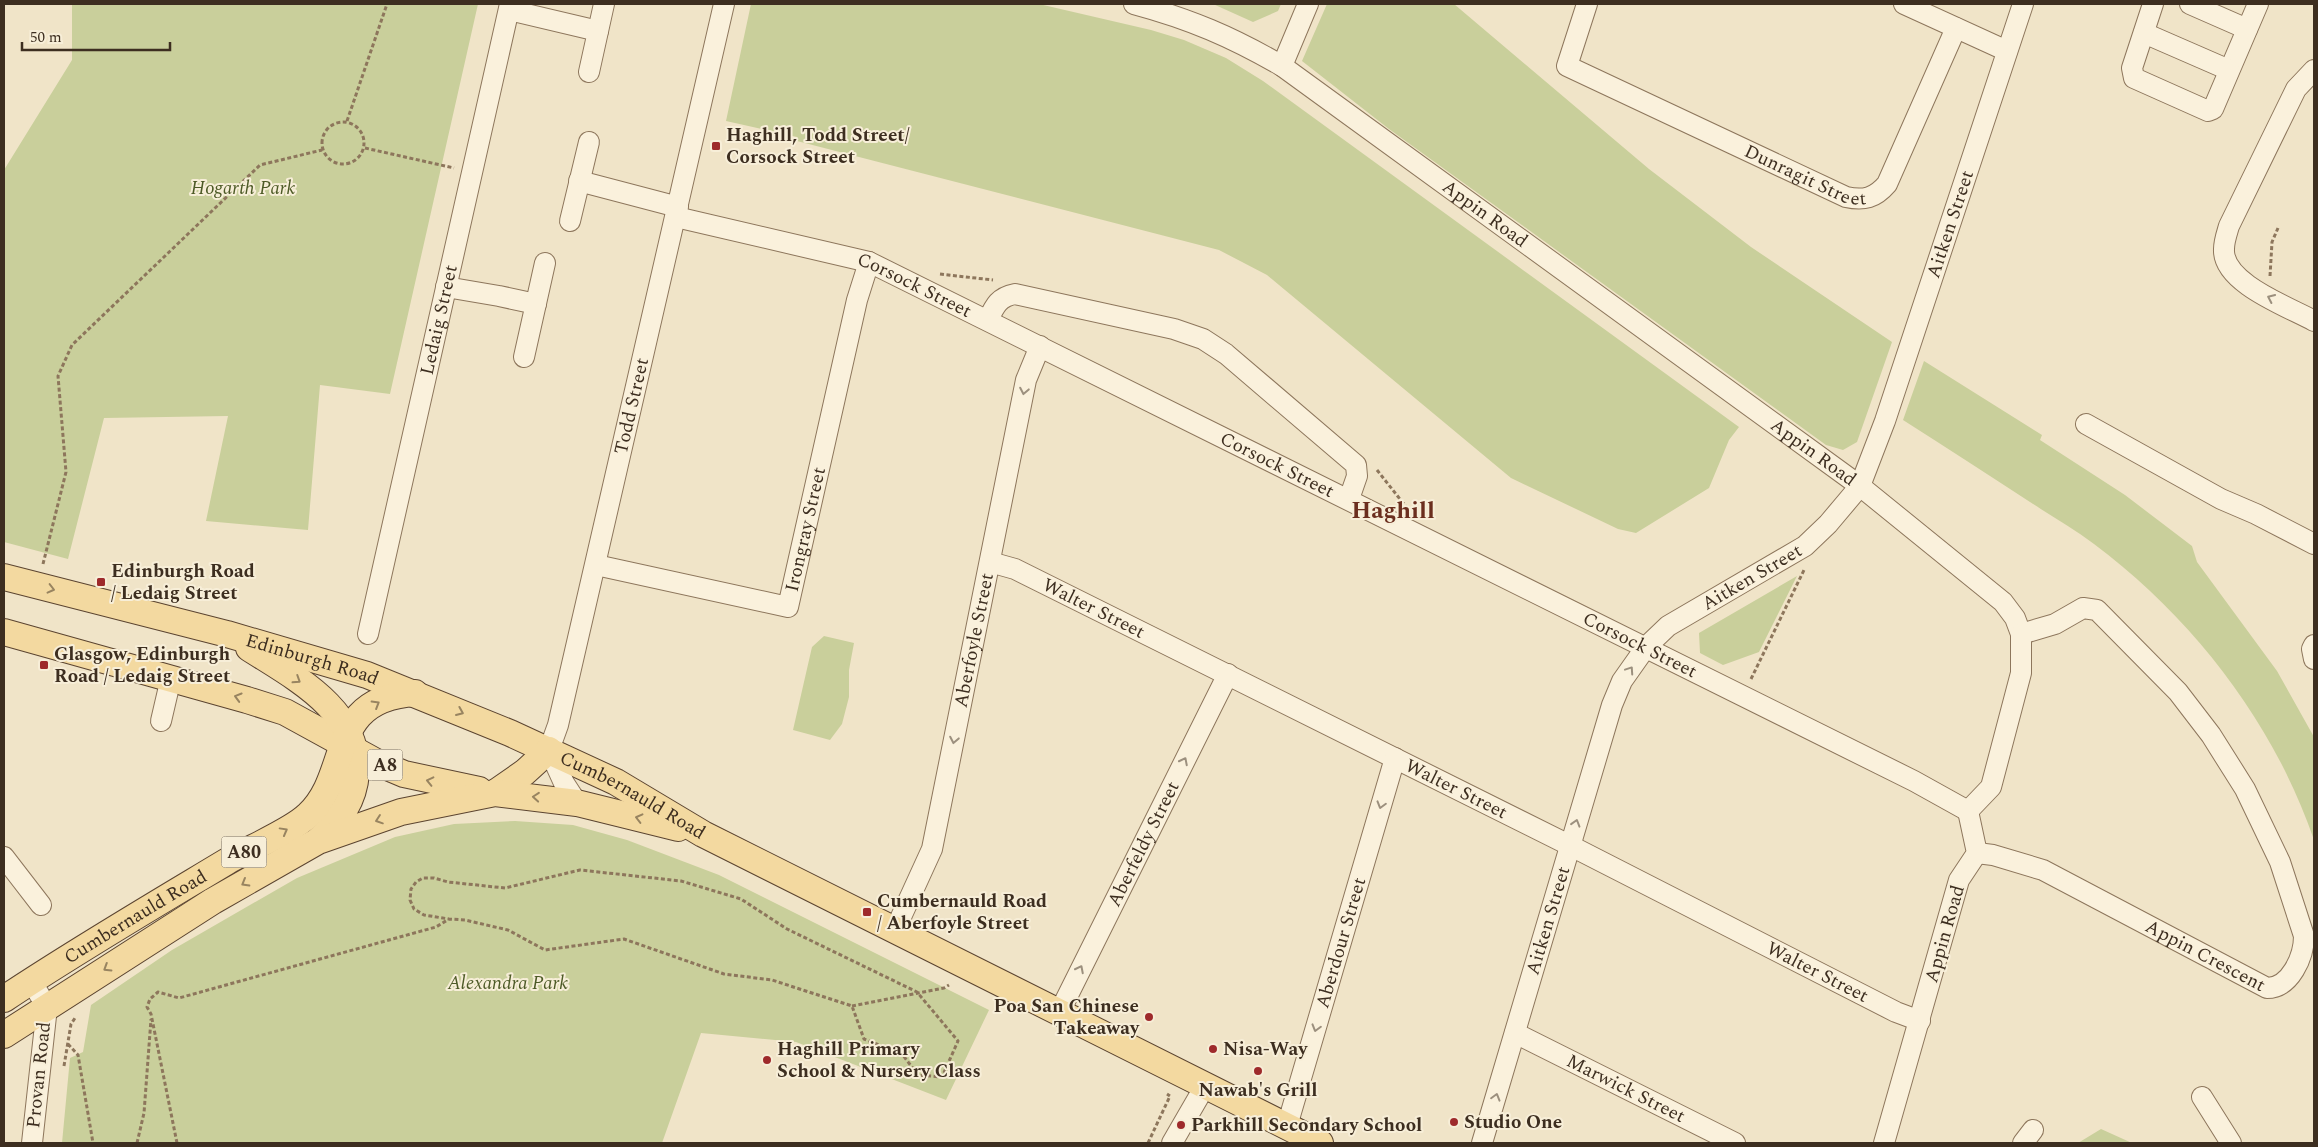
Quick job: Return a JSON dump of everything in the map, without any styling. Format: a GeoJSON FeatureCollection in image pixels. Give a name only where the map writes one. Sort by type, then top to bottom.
{"type":"FeatureCollection","features":[{"type":"Feature","properties":{"kind":"main road","name":"Edinburgh Road"},"geometry":{"type":"LineString","coordinates":[[4,577],[228,634],[354,671],[415,693]]}},
{"type":"Feature","properties":{"kind":"main road"},"geometry":{"type":"LineString","coordinates":[[228,634],[304,684],[331,709],[349,741]]}},
{"type":"Feature","properties":{"kind":"main road","name":"A8"},"geometry":{"type":"LineString","coordinates":[[5,637],[171,678],[285,712],[349,741],[378,762],[424,780],[495,792],[578,802],[703,834]]}},
{"type":"Feature","properties":{"kind":"main road","name":"Cumbernauld Road"},"geometry":{"type":"LineString","coordinates":[[4,1000],[31,981],[236,856],[304,819],[317,806],[359,717],[372,706],[387,698],[415,693],[549,750],[616,782],[703,834],[1320,1143]]}},
{"type":"Feature","properties":{"kind":"main road","name":"A80"},"geometry":{"type":"LineString","coordinates":[[318,841],[340,819],[348,804],[355,782],[349,741]]}},
{"type":"Feature","properties":{"kind":"main road"},"geometry":{"type":"LineString","coordinates":[[495,792],[525,772],[549,750]]}},
{"type":"Feature","properties":{"kind":"main road","name":"A80"},"geometry":{"type":"LineString","coordinates":[[318,841],[401,812],[495,792]]}},
{"type":"Feature","properties":{"kind":"main road","name":"Cumbernauld Road"},"geometry":{"type":"LineString","coordinates":[[4,1035],[205,906],[318,841]]}},
{"type":"Feature","properties":{"kind":"street"},"geometry":{"type":"LineString","coordinates":[[589,72],[604,4]]}},
{"type":"Feature","properties":{"kind":"street","name":"Todd Street"},"geometry":{"type":"LineString","coordinates":[[549,750],[558,725],[596,565],[724,4]]}},
{"type":"Feature","properties":{"kind":"street","name":"Appin Road"},"geometry":{"type":"LineString","coordinates":[[1134,4],[1180,16],[1238,40],[1282,66],[1860,486],[2004,602],[2022,634],[2021,672],[1991,787],[1968,811]]}},
{"type":"Feature","properties":{"kind":"street"},"geometry":{"type":"LineString","coordinates":[[1282,66],[1308,4]]}},
{"type":"Feature","properties":{"kind":"street","name":"Dunragit Street"},"geometry":{"type":"LineString","coordinates":[[1587,4],[1567,66],[1846,197],[1857,200],[1869,198],[1879,193],[1887,184],[1956,28]]}},
{"type":"Feature","properties":{"kind":"street"},"geometry":{"type":"LineString","coordinates":[[1904,4],[2008,51]]}},
{"type":"Feature","properties":{"kind":"street","name":"Aitken Street"},"geometry":{"type":"LineString","coordinates":[[1482,1143],[1612,705],[1622,681],[1646,647],[1668,626],[1805,546],[1828,524],[1860,486],[1885,421],[2023,4]]}},
{"type":"Feature","properties":{"kind":"street"},"geometry":{"type":"LineString","coordinates":[[2153,4],[2132,68],[2134,78],[2208,111],[2213,109],[2258,4]]}},
{"type":"Feature","properties":{"kind":"street"},"geometry":{"type":"LineString","coordinates":[[2190,4],[2247,29]]}},
{"type":"Feature","properties":{"kind":"street"},"geometry":{"type":"LineString","coordinates":[[509,7],[598,32]]}},
{"type":"Feature","properties":{"kind":"street","name":"Ledaig Street"},"geometry":{"type":"LineString","coordinates":[[368,634],[509,7]]}},
{"type":"Feature","properties":{"kind":"street"},"geometry":{"type":"LineString","coordinates":[[2144,33],[2229,70]]}},
{"type":"Feature","properties":{"kind":"street"},"geometry":{"type":"LineString","coordinates":[[2314,70],[2296,90],[2229,226],[2223,250],[2228,263],[2241,280],[2262,294],[2314,320]]}},
{"type":"Feature","properties":{"kind":"street"},"geometry":{"type":"LineString","coordinates":[[570,221],[588,142]]}},
{"type":"Feature","properties":{"kind":"street","name":"Corsock Street"},"geometry":{"type":"LineString","coordinates":[[579,181],[677,212],[869,262],[1646,647],[1914,781],[1968,811]]}},
{"type":"Feature","properties":{"kind":"street","name":"Irongray Street"},"geometry":{"type":"LineString","coordinates":[[596,565],[788,607],[857,300],[869,262]]}},
{"type":"Feature","properties":{"kind":"street"},"geometry":{"type":"LineString","coordinates":[[524,357],[545,263]]}},
{"type":"Feature","properties":{"kind":"street"},"geometry":{"type":"LineString","coordinates":[[446,287],[536,304]]}},
{"type":"Feature","properties":{"kind":"street"},"geometry":{"type":"LineString","coordinates":[[988,320],[996,303],[1004,296],[1015,294],[1174,328],[1203,340],[1226,354],[1356,464],[1357,476],[1349,499]]}},
{"type":"Feature","properties":{"kind":"street","name":"Aberfoyle Street"},"geometry":{"type":"LineString","coordinates":[[895,930],[932,849],[1026,380],[1040,346]]}},
{"type":"Feature","properties":{"kind":"street"},"geometry":{"type":"LineString","coordinates":[[2086,424],[2222,499],[2314,544]]}},
{"type":"Feature","properties":{"kind":"street","name":"Walter Street"},"geometry":{"type":"LineString","coordinates":[[990,562],[1015,569],[1228,674],[1570,845],[1896,1012],[1920,1021]]}},
{"type":"Feature","properties":{"kind":"street","name":"Appin Crescent"},"geometry":{"type":"LineString","coordinates":[[1977,853],[1994,855],[2043,870],[2267,988],[2275,988],[2288,978],[2304,946],[2304,936],[2280,862],[2245,789],[2211,735],[2178,692],[2097,610],[2083,608],[2055,624],[2022,634]]}},
{"type":"Feature","properties":{"kind":"street"},"geometry":{"type":"LineString","coordinates":[[2314,645],[2312,649],[2314,659]]}},
{"type":"Feature","properties":{"kind":"street","name":"Aberfeldy Street"},"geometry":{"type":"LineString","coordinates":[[1059,1013],[1228,674]]}},
{"type":"Feature","properties":{"kind":"street"},"geometry":{"type":"LineString","coordinates":[[161,721],[171,678]]}},
{"type":"Feature","properties":{"kind":"street"},"geometry":{"type":"LineString","coordinates":[[549,750],[564,784],[578,802]]}},
{"type":"Feature","properties":{"kind":"street","name":"Aberdour Street"},"geometry":{"type":"LineString","coordinates":[[1287,1126],[1395,758]]}},
{"type":"Feature","properties":{"kind":"street"},"geometry":{"type":"LineString","coordinates":[[1968,811],[1977,853]]}},
{"type":"Feature","properties":{"kind":"street","name":"Appin Road"},"geometry":{"type":"LineString","coordinates":[[1884,1143],[1959,880],[1977,853]]}},
{"type":"Feature","properties":{"kind":"street"},"geometry":{"type":"LineString","coordinates":[[4,857],[41,905]]}},
{"type":"Feature","properties":{"kind":"street","name":"Provan Road"},"geometry":{"type":"LineString","coordinates":[[31,981],[47,1007],[32,1143]]}},
{"type":"Feature","properties":{"kind":"street","name":"Marwick Street"},"geometry":{"type":"LineString","coordinates":[[1515,1033],[1735,1143]]}},
{"type":"Feature","properties":{"kind":"street"},"geometry":{"type":"LineString","coordinates":[[1172,1143],[1205,1086]]}},
{"type":"Feature","properties":{"kind":"street"},"geometry":{"type":"LineString","coordinates":[[2202,1098],[2231,1143]]}},
{"type":"Feature","properties":{"kind":"path"},"geometry":{"type":"LineString","coordinates":[[347,121],[387,4]]}},
{"type":"Feature","properties":{"kind":"path"},"geometry":{"type":"LineString","coordinates":[[347,121],[363,133],[365,148],[357,160],[344,165],[331,162],[322,150],[323,134],[334,122],[347,121]]}},
{"type":"Feature","properties":{"kind":"path"},"geometry":{"type":"LineString","coordinates":[[365,148],[472,172]]}},
{"type":"Feature","properties":{"kind":"path"},"geometry":{"type":"LineString","coordinates":[[42,567],[66,472],[58,376],[72,345],[260,165],[322,150]]}},
{"type":"Feature","properties":{"kind":"path"},"geometry":{"type":"LineString","coordinates":[[2269,281],[2272,242],[2278,228]]}},
{"type":"Feature","properties":{"kind":"path"},"geometry":{"type":"LineString","coordinates":[[936,273],[997,281],[1015,294]]}},
{"type":"Feature","properties":{"kind":"path"},"geometry":{"type":"LineString","coordinates":[[1356,464],[1372,465],[1406,505],[1411,530]]}},
{"type":"Feature","properties":{"kind":"path"},"geometry":{"type":"LineString","coordinates":[[1743,696],[1805,572],[1805,546]]}},
{"type":"Feature","properties":{"kind":"path"},"geometry":{"type":"LineString","coordinates":[[852,1006],[864,1039],[902,1054],[918,1075],[942,1077],[958,1042],[918,992],[786,928],[741,899],[681,881],[580,870],[506,888],[423,878],[416,882],[411,889],[410,900],[414,909],[424,915],[465,920],[508,930],[545,950],[624,939],[724,974],[772,980],[852,1006],[918,992],[944,988],[949,985]]}},
{"type":"Feature","properties":{"kind":"path"},"geometry":{"type":"LineString","coordinates":[[178,1143],[148,1007],[150,999],[158,992],[179,998],[436,927],[449,919]]}},
{"type":"Feature","properties":{"kind":"path"},"geometry":{"type":"LineString","coordinates":[[137,1143],[144,1112],[151,1014]]}},
{"type":"Feature","properties":{"kind":"path"},"geometry":{"type":"LineString","coordinates":[[64,1066],[71,1024],[76,1016]]}},
{"type":"Feature","properties":{"kind":"path"},"geometry":{"type":"LineString","coordinates":[[68,1044],[78,1055],[93,1143]]}},
{"type":"Feature","properties":{"kind":"path"},"geometry":{"type":"LineString","coordinates":[[1148,1143],[1170,1096],[1163,1092]]}},
{"type":"Feature","properties":{"kind":"green space","name":"Hogarth Park"},"geometry":{"type":"Polygon","coordinates":[[[72,4],[478,4],[390,394],[320,385],[308,530],[206,521],[228,416],[104,418],[68,559],[4,542],[4,170],[72,60],[72,4]]]}},
{"type":"Feature","properties":{"kind":"green space"},"geometry":{"type":"Polygon","coordinates":[[[751,4],[1039,4],[1151,30],[1184,40],[1226,58],[1263,81],[1739,427],[1729,440],[1709,488],[1636,533],[1618,529],[1511,478],[1267,275],[1219,250],[797,141],[797,137],[726,121],[751,4]]]}},
{"type":"Feature","properties":{"kind":"green space"},"geometry":{"type":"Polygon","coordinates":[[[1213,4],[1281,4],[1278,11],[1253,22],[1213,4]]]}},
{"type":"Feature","properties":{"kind":"green space"},"geometry":{"type":"Polygon","coordinates":[[[1327,4],[1454,4],[1649,169],[1751,247],[1892,342],[1857,442],[1843,450],[1826,445],[1389,129],[1302,61],[1327,4]]]}},
{"type":"Feature","properties":{"kind":"green space"},"geometry":{"type":"Polygon","coordinates":[[[1924,361],[2042,435],[2040,440],[2125,495],[2192,546],[2197,562],[2277,671],[2314,737],[2314,840],[2297,797],[2277,755],[2253,714],[2197,639],[2165,605],[2130,573],[2086,538],[1903,420],[1924,361]]]}},
{"type":"Feature","properties":{"kind":"green space"},"geometry":{"type":"Polygon","coordinates":[[[1797,576],[1759,652],[1723,665],[1700,653],[1699,633],[1797,576]]]}},
{"type":"Feature","properties":{"kind":"green space"},"geometry":{"type":"Polygon","coordinates":[[[824,636],[854,643],[849,670],[849,697],[842,724],[830,740],[793,730],[812,647],[824,636]]]}},
{"type":"Feature","properties":{"kind":"green space","name":"Alexandra Park"},"geometry":{"type":"Polygon","coordinates":[[[515,821],[573,825],[627,840],[719,875],[989,1010],[946,1100],[796,1042],[701,1033],[662,1143],[62,1143],[70,1058],[83,1052],[91,1005],[172,950],[297,878],[395,837],[454,824],[515,821]]]}},
{"type":"Feature","properties":{"kind":"green space"},"geometry":{"type":"Polygon","coordinates":[[[2101,1129],[2132,1143],[2078,1143],[2101,1129]]]}},
{"type":"Feature","properties":{"kind":"place","name":"Haghill, Todd Street/ Corsock Street"},"geometry":{"type":"Point","coordinates":[716,146]}},
{"type":"Feature","properties":{"kind":"place","name":"Edinburgh Road / Ledaig Street"},"geometry":{"type":"Point","coordinates":[101,582]}},
{"type":"Feature","properties":{"kind":"place","name":"Glasgow, Edinburgh Road / Ledaig Street"},"geometry":{"type":"Point","coordinates":[44,665]}},
{"type":"Feature","properties":{"kind":"place","name":"Cumbernauld Road / Aberfoyle Street"},"geometry":{"type":"Point","coordinates":[867,912]}},
{"type":"Feature","properties":{"kind":"place","name":"Poa San Chinese Takeaway"},"geometry":{"type":"Point","coordinates":[1149,1017]}},
{"type":"Feature","properties":{"kind":"place","name":"Nisa-Way"},"geometry":{"type":"Point","coordinates":[1213,1049]}},
{"type":"Feature","properties":{"kind":"place","name":"Haghill Primary School & Nursery Class"},"geometry":{"type":"Point","coordinates":[767,1060]}},
{"type":"Feature","properties":{"kind":"place","name":"Nawab's Grill"},"geometry":{"type":"Point","coordinates":[1258,1071]}},
{"type":"Feature","properties":{"kind":"place","name":"Studio One"},"geometry":{"type":"Point","coordinates":[1454,1122]}},
{"type":"Feature","properties":{"kind":"place","name":"Parkhill Secondary School"},"geometry":{"type":"Point","coordinates":[1181,1125]}},
{"type":"Feature","properties":{"kind":"district","name":"Haghill"},"geometry":{"type":"Point","coordinates":[1393,511]}}]}
